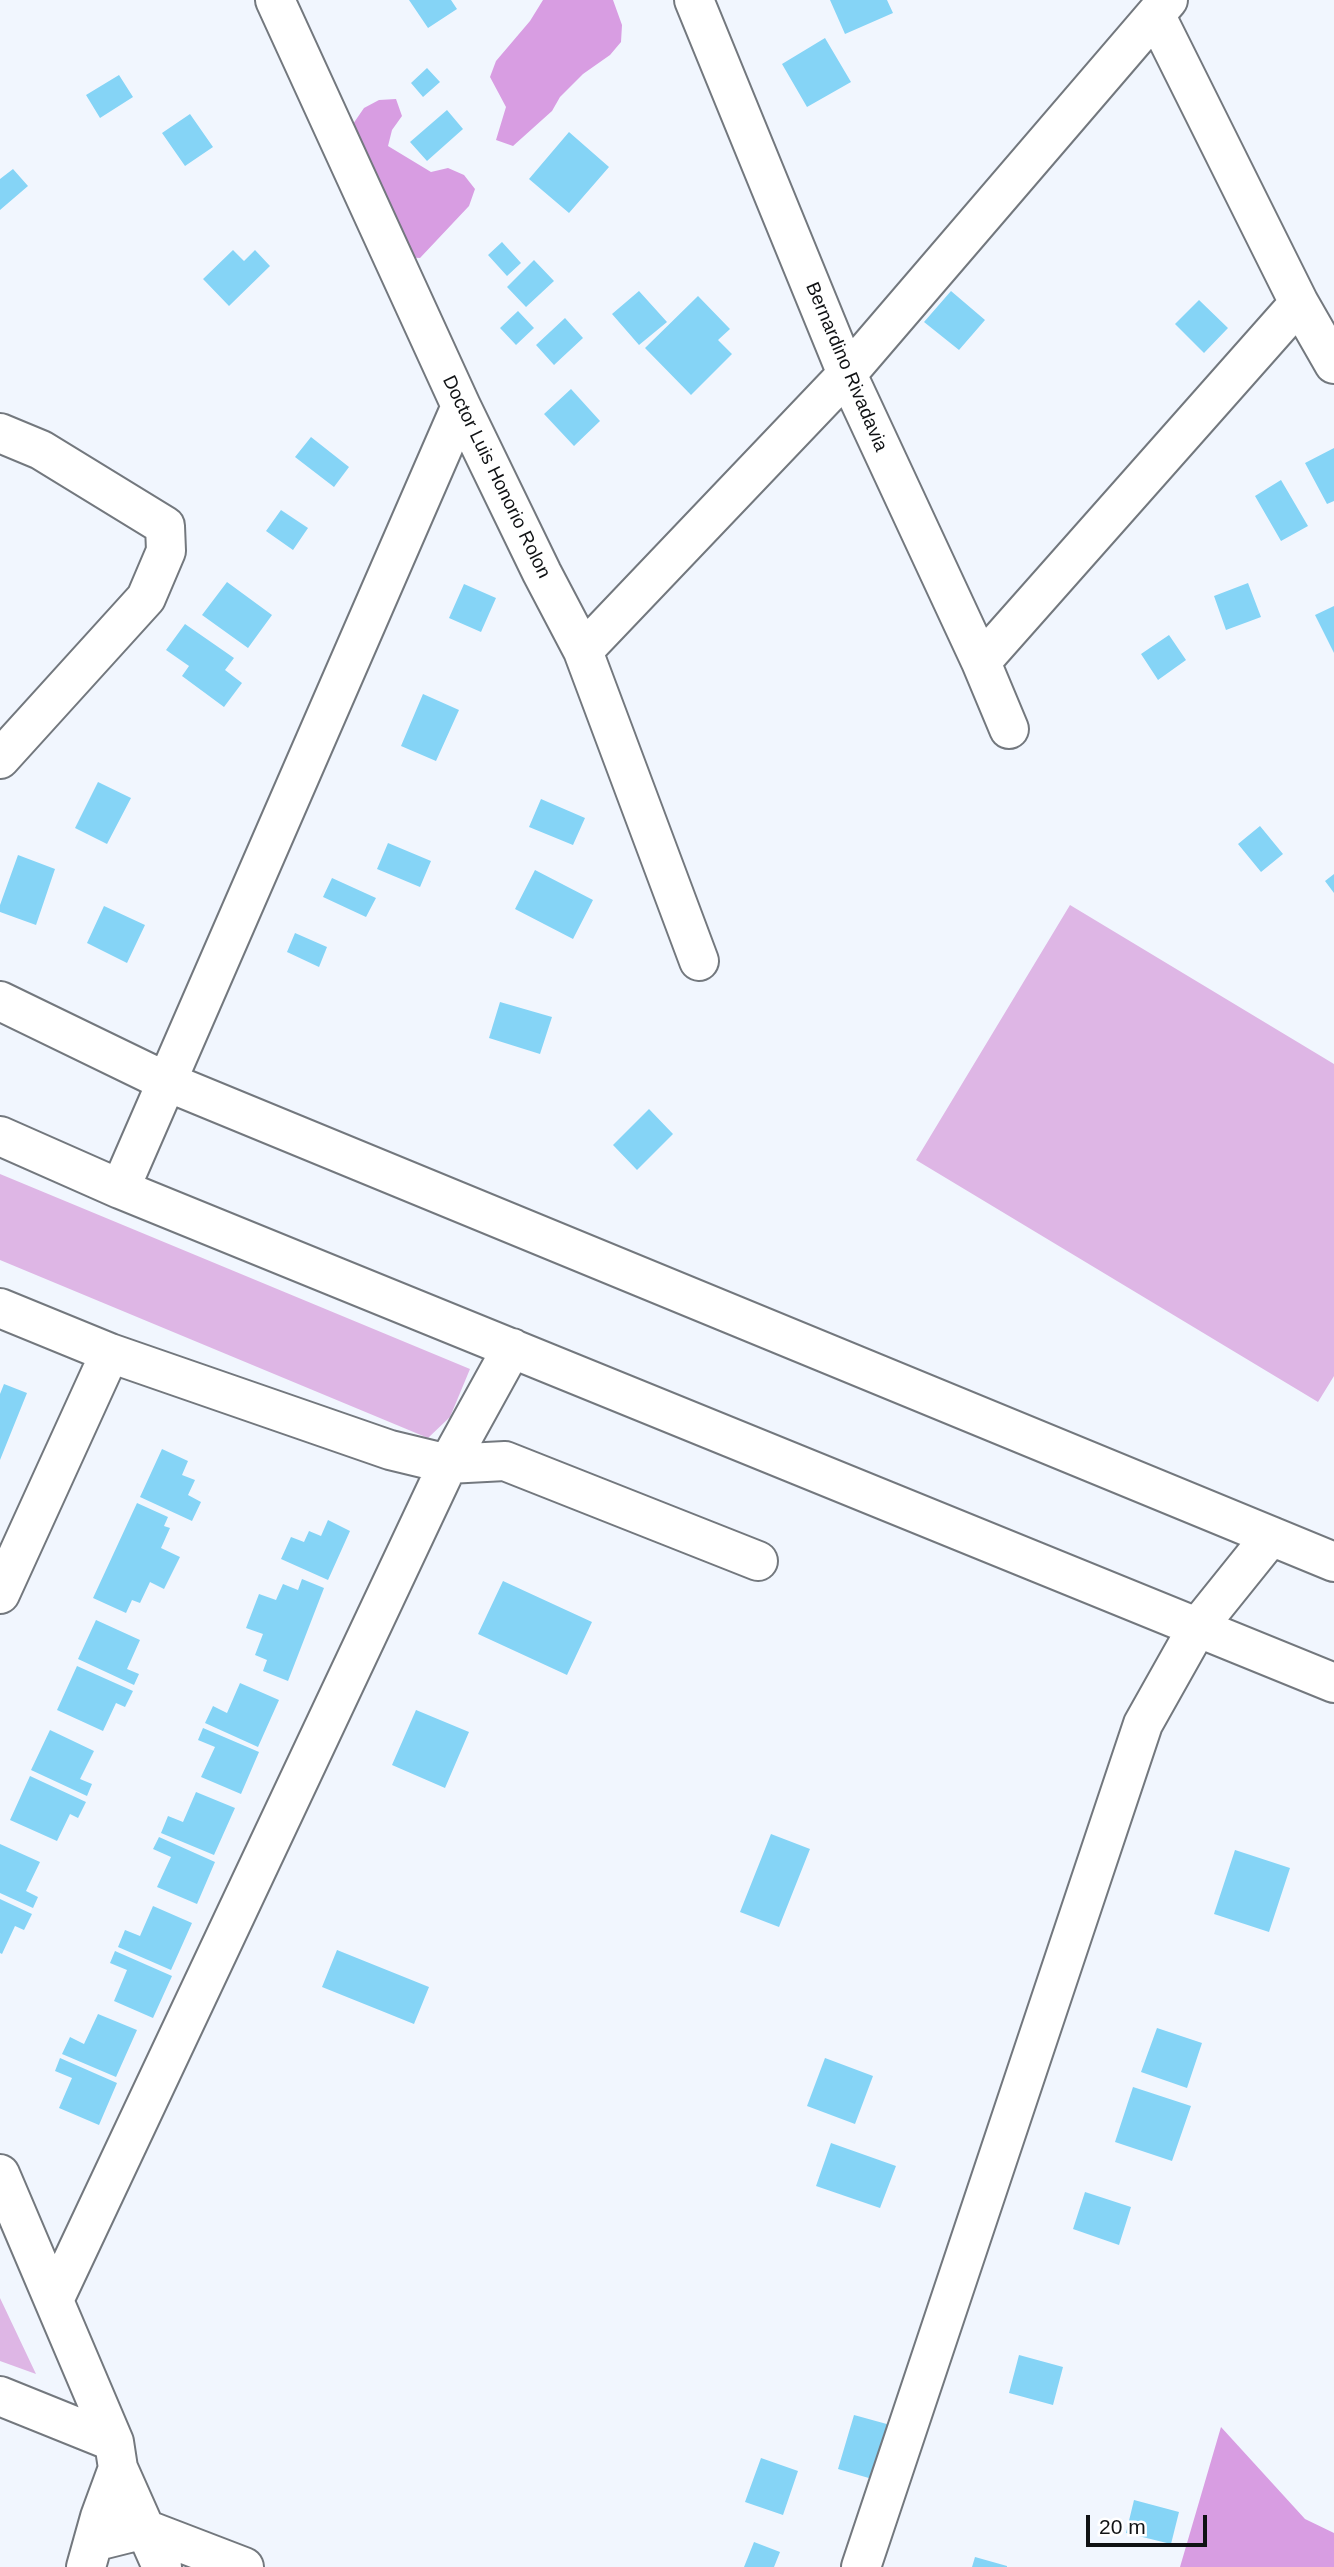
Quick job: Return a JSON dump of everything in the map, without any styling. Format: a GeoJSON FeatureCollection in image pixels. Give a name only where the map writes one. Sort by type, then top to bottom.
{"type":"FeatureCollection","features":[{"type":"Feature","properties":{"kind":"street","name":"Doctor Luis Honorio Rolon"},"geometry":{"type":"LineString","coordinates":[[275,0],[461,406],[583,651],[699,961]]}},
{"type":"Feature","properties":{"kind":"street","name":"Bernardino Rivadavia"},"geometry":{"type":"LineString","coordinates":[[694,0],[847,374],[981,662],[1009,729]]}},
{"type":"Feature","properties":{"kind":"street"},"geometry":{"type":"LineString","coordinates":[[583,651],[847,374],[1162,8],[1299,303],[1334,363]]}},
{"type":"Feature","properties":{"kind":"street"},"geometry":{"type":"LineString","coordinates":[[981,662],[1299,303]]}},
{"type":"Feature","properties":{"kind":"street"},"geometry":{"type":"LineString","coordinates":[[120,1189],[461,406]]}},
{"type":"Feature","properties":{"kind":"street"},"geometry":{"type":"LineString","coordinates":[[0,433],[41,450],[165,526],[166,551],[146,598],[0,759]]}},
{"type":"Feature","properties":{"kind":"street"},"geometry":{"type":"LineString","coordinates":[[0,1001],[165,1082],[1334,1562]]}},
{"type":"Feature","properties":{"kind":"street"},"geometry":{"type":"LineString","coordinates":[[0,1136],[120,1189],[1334,1682]]}},
{"type":"Feature","properties":{"kind":"street"},"geometry":{"type":"LineString","coordinates":[[0,1308],[110,1353],[390,1450],[448,1464],[505,1461],[758,1561]]}},
{"type":"Feature","properties":{"kind":"street"},"geometry":{"type":"LineString","coordinates":[[55,2298],[448,1464],[512,1348]]}},
{"type":"Feature","properties":{"kind":"street"},"geometry":{"type":"LineString","coordinates":[[0,1594],[110,1353]]}},
{"type":"Feature","properties":{"kind":"street"},"geometry":{"type":"LineString","coordinates":[[861,2567],[1143,1724],[1197,1628],[1271,1536]]}},
{"type":"Feature","properties":{"kind":"street"},"geometry":{"type":"LineString","coordinates":[[0,2174],[55,2298],[162,2567]]}},
{"type":"Feature","properties":{"kind":"street"},"geometry":{"type":"LineString","coordinates":[[0,2396],[116,2455]]}},
{"type":"Feature","properties":{"kind":"street"},"geometry":{"type":"LineString","coordinates":[[90,2555],[116,2455]]}},
{"type":"Feature","properties":{"kind":"street"},"geometry":{"type":"LineString","coordinates":[[90,2555],[145,2529],[244,2567]]}},
{"type":"Feature","properties":{"kind":"shaded area"},"geometry":{"type":"Polygon","coordinates":[[[543,0],[613,0],[622,25],[621,42],[610,55],[583,74],[560,97],[552,111],[513,146],[496,140],[506,107],[490,77],[496,61],[530,21],[543,0]]]}},
{"type":"Feature","properties":{"kind":"shaded area"},"geometry":{"type":"Polygon","coordinates":[[[396,99],[402,116],[392,130],[388,146],[431,172],[448,168],[464,175],[475,189],[469,206],[420,258],[402,257],[344,137],[364,108],[379,100],[396,99]]]}},
{"type":"Feature","properties":{"kind":"shaded area"},"geometry":{"type":"Polygon","coordinates":[[[1070,905],[1334,1064],[1334,1376],[1318,1402],[916,1160],[1070,905]]]}},
{"type":"Feature","properties":{"kind":"shaded area"},"geometry":{"type":"Polygon","coordinates":[[[0,1174],[470,1369],[450,1417],[428,1438],[0,1260],[0,1174]]]}},
{"type":"Feature","properties":{"kind":"shaded area"},"geometry":{"type":"Polygon","coordinates":[[[0,2298],[36,2374],[0,2361],[0,2298]]]}},
{"type":"Feature","properties":{"kind":"shaded area"},"geometry":{"type":"Polygon","coordinates":[[[1221,2427],[1305,2519],[1334,2533],[1334,2567],[1180,2567],[1221,2427]]]}},
{"type":"Feature","properties":{"kind":"building"},"geometry":{"type":"Polygon","coordinates":[[[409,0],[451,0],[457,9],[428,28],[409,0]]]}},
{"type":"Feature","properties":{"kind":"building"},"geometry":{"type":"Polygon","coordinates":[[[830,0],[887,0],[893,13],[845,34],[830,0]]]}},
{"type":"Feature","properties":{"kind":"building"},"geometry":{"type":"Polygon","coordinates":[[[825,38],[851,82],[807,107],[782,64],[825,38]]]}},
{"type":"Feature","properties":{"kind":"building"},"geometry":{"type":"Polygon","coordinates":[[[427,68],[440,82],[423,97],[411,83],[427,68]]]}},
{"type":"Feature","properties":{"kind":"building"},"geometry":{"type":"Polygon","coordinates":[[[119,75],[133,97],[100,118],[86,95],[119,75]]]}},
{"type":"Feature","properties":{"kind":"building"},"geometry":{"type":"Polygon","coordinates":[[[447,110],[463,129],[427,161],[410,142],[447,110]]]}},
{"type":"Feature","properties":{"kind":"building"},"geometry":{"type":"Polygon","coordinates":[[[190,114],[213,147],[185,166],[162,133],[190,114]]]}},
{"type":"Feature","properties":{"kind":"building"},"geometry":{"type":"Polygon","coordinates":[[[569,132],[609,167],[569,213],[529,179],[569,132]]]}},
{"type":"Feature","properties":{"kind":"building"},"geometry":{"type":"Polygon","coordinates":[[[13,169],[28,186],[0,210],[0,179],[13,169]]]}},
{"type":"Feature","properties":{"kind":"building"},"geometry":{"type":"Polygon","coordinates":[[[502,242],[521,263],[507,276],[488,255],[502,242]]]}},
{"type":"Feature","properties":{"kind":"building"},"geometry":{"type":"Polygon","coordinates":[[[233,250],[244,261],[255,250],[270,266],[229,306],[203,279],[233,250]]]}},
{"type":"Feature","properties":{"kind":"building"},"geometry":{"type":"Polygon","coordinates":[[[534,260],[554,281],[526,307],[507,287],[534,260]]]}},
{"type":"Feature","properties":{"kind":"building"},"geometry":{"type":"Polygon","coordinates":[[[639,291],[667,322],[639,345],[612,314],[639,291]]]}},
{"type":"Feature","properties":{"kind":"building"},"geometry":{"type":"Polygon","coordinates":[[[951,291],[985,320],[959,350],[924,322],[951,291]]]}},
{"type":"Feature","properties":{"kind":"building"},"geometry":{"type":"Polygon","coordinates":[[[698,296],[730,329],[718,340],[732,354],[691,395],[645,348],[698,296]]]}},
{"type":"Feature","properties":{"kind":"building"},"geometry":{"type":"Polygon","coordinates":[[[1199,300],[1228,328],[1204,353],[1175,324],[1199,300]]]}},
{"type":"Feature","properties":{"kind":"building"},"geometry":{"type":"Polygon","coordinates":[[[518,311],[534,328],[516,345],[500,328],[518,311]]]}},
{"type":"Feature","properties":{"kind":"building"},"geometry":{"type":"Polygon","coordinates":[[[565,318],[583,338],[554,365],[536,345],[565,318]]]}},
{"type":"Feature","properties":{"kind":"building"},"geometry":{"type":"Polygon","coordinates":[[[571,389],[600,421],[574,446],[544,414],[571,389]]]}},
{"type":"Feature","properties":{"kind":"building"},"geometry":{"type":"Polygon","coordinates":[[[311,437],[349,467],[334,487],[295,457],[311,437]]]}},
{"type":"Feature","properties":{"kind":"building"},"geometry":{"type":"Polygon","coordinates":[[[1334,448],[1334,501],[1327,504],[1305,463],[1334,448]]]}},
{"type":"Feature","properties":{"kind":"building"},"geometry":{"type":"Polygon","coordinates":[[[1281,480],[1308,526],[1281,541],[1255,496],[1281,480]]]}},
{"type":"Feature","properties":{"kind":"building"},"geometry":{"type":"Polygon","coordinates":[[[281,510],[308,528],[293,550],[266,531],[281,510]]]}},
{"type":"Feature","properties":{"kind":"building"},"geometry":{"type":"Polygon","coordinates":[[[227,582],[272,615],[248,648],[202,615],[227,582]]]}},
{"type":"Feature","properties":{"kind":"building"},"geometry":{"type":"Polygon","coordinates":[[[1248,583],[1261,617],[1226,630],[1214,596],[1248,583]]]}},
{"type":"Feature","properties":{"kind":"building"},"geometry":{"type":"Polygon","coordinates":[[[464,584],[496,598],[481,632],[449,618],[464,584]]]}},
{"type":"Feature","properties":{"kind":"building"},"geometry":{"type":"Polygon","coordinates":[[[1334,606],[1334,653],[1315,615],[1334,606]]]}},
{"type":"Feature","properties":{"kind":"building"},"geometry":{"type":"Polygon","coordinates":[[[185,624],[234,658],[225,670],[242,683],[224,707],[182,676],[189,666],[166,650],[185,624]]]}},
{"type":"Feature","properties":{"kind":"building"},"geometry":{"type":"Polygon","coordinates":[[[1169,635],[1186,660],[1158,680],[1141,654],[1169,635]]]}},
{"type":"Feature","properties":{"kind":"building"},"geometry":{"type":"Polygon","coordinates":[[[423,694],[459,710],[436,761],[401,746],[423,694]]]}},
{"type":"Feature","properties":{"kind":"building"},"geometry":{"type":"Polygon","coordinates":[[[98,782],[131,798],[107,844],[75,828],[98,782]]]}},
{"type":"Feature","properties":{"kind":"building"},"geometry":{"type":"Polygon","coordinates":[[[541,799],[585,818],[573,845],[529,827],[541,799]]]}},
{"type":"Feature","properties":{"kind":"building"},"geometry":{"type":"Polygon","coordinates":[[[1260,826],[1283,854],[1261,872],[1238,844],[1260,826]]]}},
{"type":"Feature","properties":{"kind":"building"},"geometry":{"type":"Polygon","coordinates":[[[388,843],[431,861],[420,887],[377,869],[388,843]]]}},
{"type":"Feature","properties":{"kind":"building"},"geometry":{"type":"Polygon","coordinates":[[[18,855],[55,869],[36,925],[0,912],[0,905],[18,855]]]}},
{"type":"Feature","properties":{"kind":"building"},"geometry":{"type":"Polygon","coordinates":[[[535,870],[593,900],[573,939],[515,909],[535,870]]]}},
{"type":"Feature","properties":{"kind":"building"},"geometry":{"type":"Polygon","coordinates":[[[1334,874],[1334,893],[1325,881],[1334,874]]]}},
{"type":"Feature","properties":{"kind":"building"},"geometry":{"type":"Polygon","coordinates":[[[332,878],[376,898],[366,917],[323,897],[332,878]]]}},
{"type":"Feature","properties":{"kind":"building"},"geometry":{"type":"Polygon","coordinates":[[[104,906],[145,925],[127,963],[87,943],[104,906]]]}},
{"type":"Feature","properties":{"kind":"building"},"geometry":{"type":"Polygon","coordinates":[[[295,933],[327,947],[319,967],[287,952],[295,933]]]}},
{"type":"Feature","properties":{"kind":"building"},"geometry":{"type":"Polygon","coordinates":[[[500,1002],[552,1017],[540,1054],[489,1038],[500,1002]]]}},
{"type":"Feature","properties":{"kind":"building"},"geometry":{"type":"Polygon","coordinates":[[[649,1109],[673,1134],[637,1170],[613,1145],[649,1109]]]}},
{"type":"Feature","properties":{"kind":"building"},"geometry":{"type":"Polygon","coordinates":[[[4,1384],[27,1393],[0,1460],[0,1394],[4,1384]]]}},
{"type":"Feature","properties":{"kind":"building"},"geometry":{"type":"Polygon","coordinates":[[[162,1449],[188,1461],[182,1475],[195,1480],[188,1495],[201,1502],[192,1521],[140,1497],[162,1449]]]}},
{"type":"Feature","properties":{"kind":"building"},"geometry":{"type":"Polygon","coordinates":[[[137,1503],[168,1517],[164,1526],[170,1528],[161,1548],[180,1557],[164,1589],[150,1582],[140,1603],[132,1600],[126,1613],[93,1598],[137,1503]]]}},
{"type":"Feature","properties":{"kind":"building"},"geometry":{"type":"Polygon","coordinates":[[[328,1520],[350,1531],[328,1580],[281,1559],[291,1537],[304,1542],[309,1531],[321,1536],[328,1520]]]}},
{"type":"Feature","properties":{"kind":"building"},"geometry":{"type":"Polygon","coordinates":[[[302,1579],[324,1588],[288,1681],[263,1671],[267,1660],[255,1655],[263,1634],[246,1628],[259,1594],[276,1600],[283,1584],[298,1590],[302,1579]]]}},
{"type":"Feature","properties":{"kind":"building"},"geometry":{"type":"Polygon","coordinates":[[[503,1581],[592,1622],[567,1675],[478,1634],[503,1581]]]}},
{"type":"Feature","properties":{"kind":"building"},"geometry":{"type":"Polygon","coordinates":[[[96,1620],[140,1640],[127,1669],[139,1674],[134,1685],[78,1659],[96,1620]]]}},
{"type":"Feature","properties":{"kind":"building"},"geometry":{"type":"Polygon","coordinates":[[[77,1666],[133,1691],[125,1707],[116,1703],[103,1731],[57,1710],[77,1666]]]}},
{"type":"Feature","properties":{"kind":"building"},"geometry":{"type":"Polygon","coordinates":[[[240,1683],[279,1700],[258,1747],[205,1723],[213,1706],[227,1713],[240,1683]]]}},
{"type":"Feature","properties":{"kind":"building"},"geometry":{"type":"Polygon","coordinates":[[[416,1710],[469,1732],[445,1788],[392,1765],[416,1710]]]}},
{"type":"Feature","properties":{"kind":"building"},"geometry":{"type":"Polygon","coordinates":[[[203,1728],[259,1752],[241,1794],[201,1777],[215,1747],[198,1740],[203,1728]]]}},
{"type":"Feature","properties":{"kind":"building"},"geometry":{"type":"Polygon","coordinates":[[[50,1730],[94,1751],[80,1779],[92,1784],[87,1796],[31,1770],[50,1730]]]}},
{"type":"Feature","properties":{"kind":"building"},"geometry":{"type":"Polygon","coordinates":[[[30,1776],[86,1802],[78,1818],[70,1814],[57,1841],[10,1820],[30,1776]]]}},
{"type":"Feature","properties":{"kind":"building"},"geometry":{"type":"Polygon","coordinates":[[[196,1792],[235,1808],[214,1855],[161,1833],[168,1816],[183,1822],[196,1792]]]}},
{"type":"Feature","properties":{"kind":"building"},"geometry":{"type":"Polygon","coordinates":[[[771,1834],[810,1849],[779,1927],[740,1912],[771,1834]]]}},
{"type":"Feature","properties":{"kind":"building"},"geometry":{"type":"Polygon","coordinates":[[[159,1837],[215,1862],[197,1904],[157,1887],[171,1857],[153,1849],[159,1837]]]}},
{"type":"Feature","properties":{"kind":"building"},"geometry":{"type":"Polygon","coordinates":[[[0,1844],[40,1862],[26,1891],[38,1897],[33,1908],[0,1893],[0,1844]]]}},
{"type":"Feature","properties":{"kind":"building"},"geometry":{"type":"Polygon","coordinates":[[[1235,1850],[1290,1868],[1269,1932],[1214,1914],[1235,1850]]]}},
{"type":"Feature","properties":{"kind":"building"},"geometry":{"type":"Polygon","coordinates":[[[0,1899],[32,1914],[24,1930],[15,1926],[2,1954],[0,1953],[0,1899]]]}},
{"type":"Feature","properties":{"kind":"building"},"geometry":{"type":"Polygon","coordinates":[[[153,1906],[192,1923],[171,1970],[118,1947],[125,1930],[140,1936],[153,1906]]]}},
{"type":"Feature","properties":{"kind":"building"},"geometry":{"type":"Polygon","coordinates":[[[337,1950],[429,1987],[414,2024],[322,1987],[337,1950]]]}},
{"type":"Feature","properties":{"kind":"building"},"geometry":{"type":"Polygon","coordinates":[[[115,1951],[172,1976],[153,2018],[114,2001],[127,1970],[110,1963],[115,1951]]]}},
{"type":"Feature","properties":{"kind":"building"},"geometry":{"type":"Polygon","coordinates":[[[98,2014],[137,2030],[116,2077],[62,2054],[70,2037],[84,2044],[98,2014]]]}},
{"type":"Feature","properties":{"kind":"building"},"geometry":{"type":"Polygon","coordinates":[[[1157,2028],[1202,2043],[1187,2088],[1141,2072],[1157,2028]]]}},
{"type":"Feature","properties":{"kind":"building"},"geometry":{"type":"Polygon","coordinates":[[[60,2058],[117,2083],[99,2125],[59,2108],[72,2078],[55,2071],[60,2058]]]}},
{"type":"Feature","properties":{"kind":"building"},"geometry":{"type":"Polygon","coordinates":[[[825,2058],[873,2076],[855,2124],[807,2106],[825,2058]]]}},
{"type":"Feature","properties":{"kind":"building"},"geometry":{"type":"Polygon","coordinates":[[[1133,2087],[1191,2106],[1172,2161],[1115,2142],[1133,2087]]]}},
{"type":"Feature","properties":{"kind":"building"},"geometry":{"type":"Polygon","coordinates":[[[831,2143],[896,2166],[880,2208],[816,2186],[831,2143]]]}},
{"type":"Feature","properties":{"kind":"building"},"geometry":{"type":"Polygon","coordinates":[[[1085,2192],[1131,2207],[1119,2245],[1073,2229],[1085,2192]]]}},
{"type":"Feature","properties":{"kind":"building"},"geometry":{"type":"Polygon","coordinates":[[[1019,2355],[1063,2367],[1053,2405],[1009,2393],[1019,2355]]]}},
{"type":"Feature","properties":{"kind":"building"},"geometry":{"type":"Polygon","coordinates":[[[854,2415],[894,2426],[879,2481],[838,2469],[854,2415]]]}},
{"type":"Feature","properties":{"kind":"building"},"geometry":{"type":"Polygon","coordinates":[[[761,2458],[798,2471],[783,2515],[745,2502],[761,2458]]]}},
{"type":"Feature","properties":{"kind":"building"},"geometry":{"type":"Polygon","coordinates":[[[1134,2500],[1179,2512],[1171,2544],[1126,2533],[1134,2500]]]}},
{"type":"Feature","properties":{"kind":"building"},"geometry":{"type":"Polygon","coordinates":[[[754,2542],[780,2552],[774,2567],[744,2567],[754,2542]]]}},
{"type":"Feature","properties":{"kind":"building"},"geometry":{"type":"Polygon","coordinates":[[[975,2557],[1007,2566],[1007,2567],[972,2567],[975,2557]]]}}]}
